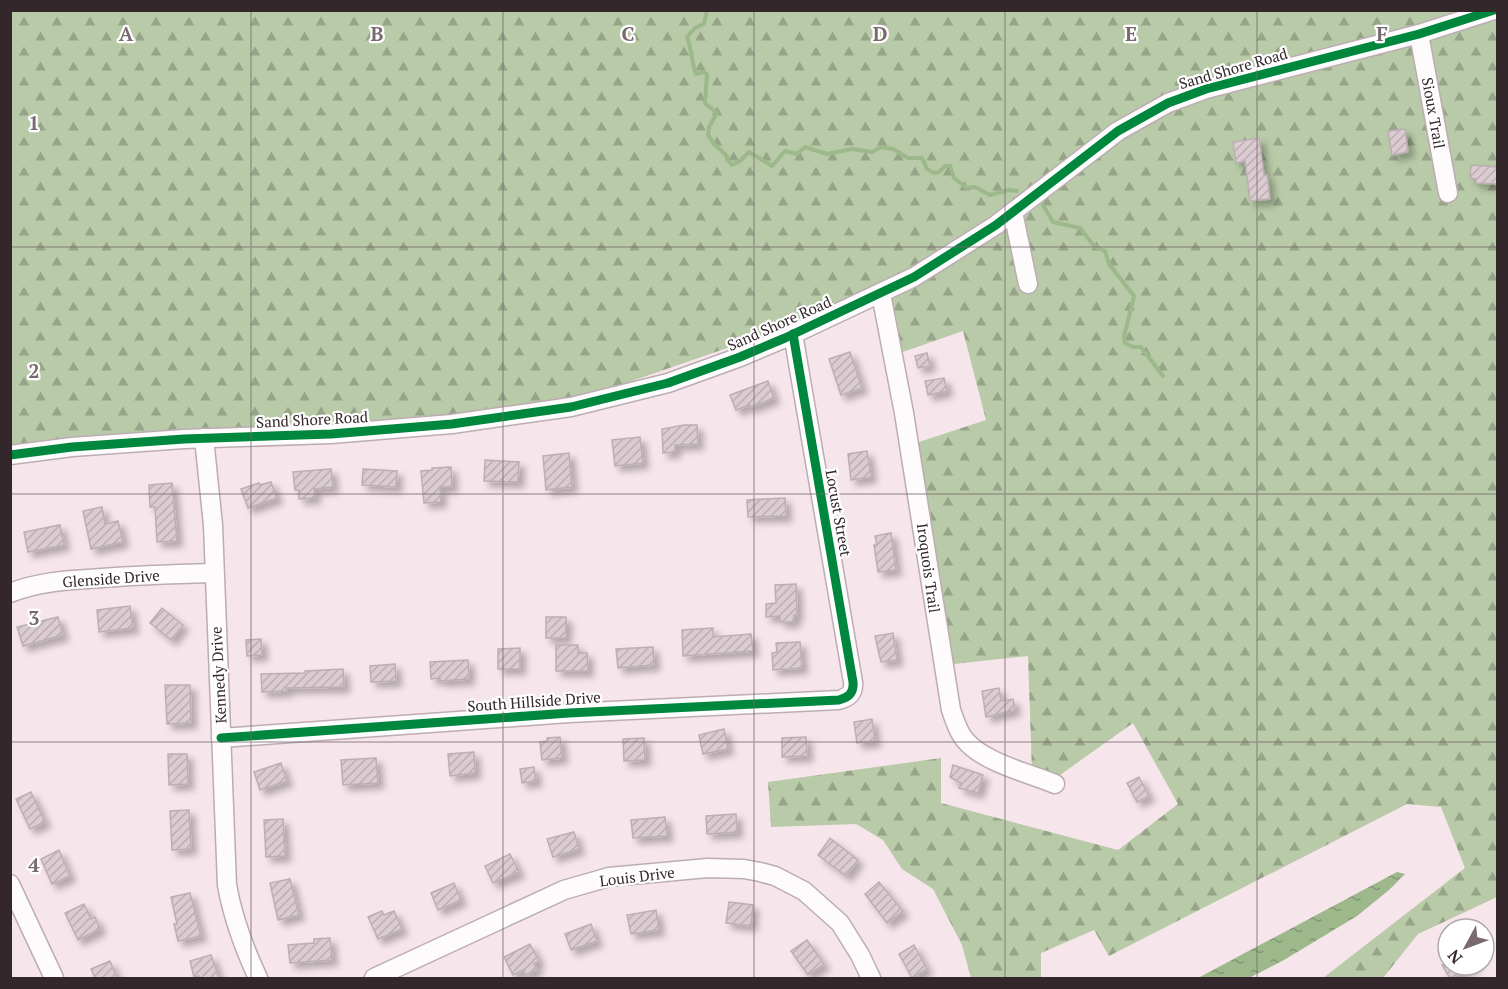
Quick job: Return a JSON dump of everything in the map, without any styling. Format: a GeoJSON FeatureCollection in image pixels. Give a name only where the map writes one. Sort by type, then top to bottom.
{"type":"FeatureCollection","features":[{"type":"Feature","properties":{"kind":"street","name":"Sand Shore Road"},"geometry":{"type":"LineString","coordinates":[[10,455],[72,447],[204,438],[390,430],[549,411],[609,399],[668,383],[740,357],[881,294],[946,257],[1014,211],[1118,131],[1168,103],[1206,89],[1419,34],[1490,11]]}},
{"type":"Feature","properties":{"kind":"street","name":"Sioux Trail"},"geometry":{"type":"LineString","coordinates":[[1419,34],[1448,193]]}},
{"type":"Feature","properties":{"kind":"street"},"geometry":{"type":"LineString","coordinates":[[1014,211],[1028,284]]}},
{"type":"Feature","properties":{"kind":"street","name":"Iroquois Trail"},"geometry":{"type":"LineString","coordinates":[[881,294],[923,528],[951,710],[960,733],[975,750],[991,759],[1056,784]]}},
{"type":"Feature","properties":{"kind":"street","name":"Locust Street"},"geometry":{"type":"LineString","coordinates":[[793,334],[853,682],[853,691],[849,696]]}},
{"type":"Feature","properties":{"kind":"street","name":"Kennedy Drive"},"geometry":{"type":"LineString","coordinates":[[204,438],[213,525],[227,885],[238,932],[258,978]]}},
{"type":"Feature","properties":{"kind":"street","name":"Glenside Drive"},"geometry":{"type":"LineString","coordinates":[[10,593],[34,585],[63,580],[146,574],[214,573]]}},
{"type":"Feature","properties":{"kind":"street","name":"South Hillside Drive"},"geometry":{"type":"LineString","coordinates":[[221,738],[569,713],[839,700],[849,696]]}},
{"type":"Feature","properties":{"kind":"street","name":"Louis Drive"},"geometry":{"type":"LineString","coordinates":[[374,978],[564,890],[609,877],[708,868],[760,872],[775,876],[804,891],[840,923],[871,978]]}},
{"type":"Feature","properties":{"kind":"street"},"geometry":{"type":"LineString","coordinates":[[10,884],[54,978]]}},
{"type":"Feature","properties":{"kind":"green space"},"geometry":{"type":"Polygon","coordinates":[[[11,11],[1497,11],[1497,897],[1454,917],[1436,917],[1436,926],[1418,934],[1383,978],[1323,978],[1465,868],[1441,807],[1407,804],[1109,956],[1094,930],[1041,953],[1041,978],[971,978],[962,945],[933,889],[902,869],[883,840],[856,824],[771,827],[768,782],[941,758],[941,803],[1118,850],[1178,804],[1133,723],[1053,780],[1032,772],[1028,656],[945,665],[910,445],[986,420],[963,331],[894,355],[877,296],[554,408],[11,462],[11,11]]]}},
{"type":"Feature","properties":{"kind":"water"},"geometry":{"type":"Polygon","coordinates":[[[1397,872],[1405,874],[1357,916],[1284,960],[1249,978],[1198,978],[1397,872]]]}},
{"type":"Feature","properties":{"kind":"building"},"geometry":{"type":"Polygon","coordinates":[[[1405,129],[1408,152],[1392,155],[1388,131],[1405,129]]]}},
{"type":"Feature","properties":{"kind":"building"},"geometry":{"type":"Polygon","coordinates":[[[1259,138],[1270,199],[1250,201],[1245,161],[1236,163],[1233,142],[1259,138]]]}},
{"type":"Feature","properties":{"kind":"building"},"geometry":{"type":"Polygon","coordinates":[[[1471,165],[1497,167],[1497,184],[1476,183],[1476,179],[1470,178],[1471,165]]]}},
{"type":"Feature","properties":{"kind":"building"},"geometry":{"type":"Polygon","coordinates":[[[850,352],[862,388],[841,395],[829,359],[850,352]]]}},
{"type":"Feature","properties":{"kind":"building"},"geometry":{"type":"Polygon","coordinates":[[[927,353],[930,366],[918,368],[915,356],[927,353]]]}},
{"type":"Feature","properties":{"kind":"building"},"geometry":{"type":"Polygon","coordinates":[[[944,378],[947,391],[928,395],[925,381],[944,378]]]}},
{"type":"Feature","properties":{"kind":"building"},"geometry":{"type":"Polygon","coordinates":[[[768,381],[774,398],[736,410],[730,395],[768,381]]]}},
{"type":"Feature","properties":{"kind":"building"},"geometry":{"type":"Polygon","coordinates":[[[697,425],[698,444],[675,445],[675,452],[663,453],[662,429],[697,425]]]}},
{"type":"Feature","properties":{"kind":"building"},"geometry":{"type":"Polygon","coordinates":[[[640,437],[643,463],[615,466],[612,440],[640,437]]]}},
{"type":"Feature","properties":{"kind":"building"},"geometry":{"type":"Polygon","coordinates":[[[867,451],[871,477],[851,480],[848,454],[867,451]]]}},
{"type":"Feature","properties":{"kind":"building"},"geometry":{"type":"Polygon","coordinates":[[[569,453],[572,487],[546,490],[543,456],[569,453]]]}},
{"type":"Feature","properties":{"kind":"building"},"geometry":{"type":"Polygon","coordinates":[[[485,460],[519,462],[518,482],[484,481],[485,460]]]}},
{"type":"Feature","properties":{"kind":"building"},"geometry":{"type":"Polygon","coordinates":[[[451,467],[452,487],[440,487],[441,502],[424,503],[421,471],[451,467]]]}},
{"type":"Feature","properties":{"kind":"building"},"geometry":{"type":"Polygon","coordinates":[[[331,469],[333,487],[314,489],[315,498],[299,499],[299,490],[295,490],[293,472],[331,469]]]}},
{"type":"Feature","properties":{"kind":"building"},"geometry":{"type":"Polygon","coordinates":[[[363,469],[397,471],[396,487],[362,485],[363,469]]]}},
{"type":"Feature","properties":{"kind":"building"},"geometry":{"type":"Polygon","coordinates":[[[271,482],[277,498],[248,508],[241,489],[271,482]]]}},
{"type":"Feature","properties":{"kind":"building"},"geometry":{"type":"Polygon","coordinates":[[[172,483],[177,541],[157,542],[155,507],[150,507],[149,485],[172,483]]]}},
{"type":"Feature","properties":{"kind":"building"},"geometry":{"type":"Polygon","coordinates":[[[785,498],[786,516],[748,517],[747,500],[785,498]]]}},
{"type":"Feature","properties":{"kind":"building"},"geometry":{"type":"Polygon","coordinates":[[[102,507],[105,524],[118,521],[123,542],[91,549],[83,511],[102,507]]]}},
{"type":"Feature","properties":{"kind":"building"},"geometry":{"type":"Polygon","coordinates":[[[60,525],[64,545],[28,552],[24,532],[60,525]]]}},
{"type":"Feature","properties":{"kind":"building"},"geometry":{"type":"Polygon","coordinates":[[[891,533],[896,570],[878,572],[875,536],[891,533]]]}},
{"type":"Feature","properties":{"kind":"building"},"geometry":{"type":"Polygon","coordinates":[[[796,584],[797,615],[794,615],[794,622],[780,622],[780,616],[766,617],[766,604],[776,603],[775,585],[796,584]]]}},
{"type":"Feature","properties":{"kind":"building"},"geometry":{"type":"Polygon","coordinates":[[[130,606],[133,628],[99,632],[97,610],[130,606]]]}},
{"type":"Feature","properties":{"kind":"building"},"geometry":{"type":"Polygon","coordinates":[[[162,608],[183,625],[171,640],[150,623],[162,608]]]}},
{"type":"Feature","properties":{"kind":"building"},"geometry":{"type":"Polygon","coordinates":[[[58,617],[63,635],[23,646],[17,627],[58,617]]]}},
{"type":"Feature","properties":{"kind":"building"},"geometry":{"type":"Polygon","coordinates":[[[546,617],[566,617],[566,638],[546,638],[546,617]]]}},
{"type":"Feature","properties":{"kind":"building"},"geometry":{"type":"Polygon","coordinates":[[[713,628],[713,637],[751,634],[753,651],[683,656],[682,630],[713,628]]]}},
{"type":"Feature","properties":{"kind":"building"},"geometry":{"type":"Polygon","coordinates":[[[893,633],[897,660],[881,662],[875,636],[893,633]]]}},
{"type":"Feature","properties":{"kind":"building"},"geometry":{"type":"Polygon","coordinates":[[[261,639],[262,655],[247,656],[246,640],[261,639]]]}},
{"type":"Feature","properties":{"kind":"building"},"geometry":{"type":"Polygon","coordinates":[[[800,642],[802,668],[773,670],[772,653],[777,652],[776,643],[800,642]]]}},
{"type":"Feature","properties":{"kind":"building"},"geometry":{"type":"Polygon","coordinates":[[[556,645],[578,645],[578,653],[587,653],[588,671],[556,671],[556,645]]]}},
{"type":"Feature","properties":{"kind":"building"},"geometry":{"type":"Polygon","coordinates":[[[653,647],[654,665],[618,668],[616,649],[653,647]]]}},
{"type":"Feature","properties":{"kind":"building"},"geometry":{"type":"Polygon","coordinates":[[[520,648],[520,669],[498,669],[498,649],[520,648]]]}},
{"type":"Feature","properties":{"kind":"building"},"geometry":{"type":"Polygon","coordinates":[[[468,660],[469,679],[440,681],[440,678],[431,679],[430,662],[468,660]]]}},
{"type":"Feature","properties":{"kind":"building"},"geometry":{"type":"Polygon","coordinates":[[[395,664],[396,681],[371,682],[370,666],[395,664]]]}},
{"type":"Feature","properties":{"kind":"building"},"geometry":{"type":"Polygon","coordinates":[[[343,669],[344,687],[286,688],[287,691],[262,692],[261,674],[343,669]]]}},
{"type":"Feature","properties":{"kind":"building"},"geometry":{"type":"Polygon","coordinates":[[[165,685],[190,685],[191,723],[167,724],[165,685]]]}},
{"type":"Feature","properties":{"kind":"building"},"geometry":{"type":"Polygon","coordinates":[[[999,688],[1001,701],[1013,699],[1015,710],[986,717],[982,691],[999,688]]]}},
{"type":"Feature","properties":{"kind":"building"},"geometry":{"type":"Polygon","coordinates":[[[872,719],[875,741],[857,743],[854,722],[872,719]]]}},
{"type":"Feature","properties":{"kind":"building"},"geometry":{"type":"Polygon","coordinates":[[[724,729],[728,749],[703,754],[699,735],[724,729]]]}},
{"type":"Feature","properties":{"kind":"building"},"geometry":{"type":"Polygon","coordinates":[[[560,737],[562,758],[542,760],[540,742],[547,741],[547,738],[560,737]]]}},
{"type":"Feature","properties":{"kind":"building"},"geometry":{"type":"Polygon","coordinates":[[[806,737],[807,756],[782,757],[782,738],[806,737]]]}},
{"type":"Feature","properties":{"kind":"building"},"geometry":{"type":"Polygon","coordinates":[[[644,738],[645,760],[624,761],[623,739],[644,738]]]}},
{"type":"Feature","properties":{"kind":"building"},"geometry":{"type":"Polygon","coordinates":[[[474,752],[475,773],[450,776],[448,754],[474,752]]]}},
{"type":"Feature","properties":{"kind":"building"},"geometry":{"type":"Polygon","coordinates":[[[168,754],[187,754],[188,784],[169,785],[168,754]]]}},
{"type":"Feature","properties":{"kind":"building"},"geometry":{"type":"Polygon","coordinates":[[[376,758],[378,783],[343,785],[341,760],[376,758]]]}},
{"type":"Feature","properties":{"kind":"building"},"geometry":{"type":"Polygon","coordinates":[[[281,763],[287,781],[260,790],[254,772],[281,763]]]}},
{"type":"Feature","properties":{"kind":"building"},"geometry":{"type":"Polygon","coordinates":[[[953,765],[983,775],[978,793],[959,788],[961,783],[950,777],[953,765]]]}},
{"type":"Feature","properties":{"kind":"building"},"geometry":{"type":"Polygon","coordinates":[[[534,767],[536,781],[522,783],[520,769],[534,767]]]}},
{"type":"Feature","properties":{"kind":"building"},"geometry":{"type":"Polygon","coordinates":[[[1139,777],[1149,796],[1137,802],[1127,783],[1139,777]]]}},
{"type":"Feature","properties":{"kind":"building"},"geometry":{"type":"Polygon","coordinates":[[[31,792],[45,822],[30,829],[16,799],[31,792]]]}},
{"type":"Feature","properties":{"kind":"building"},"geometry":{"type":"Polygon","coordinates":[[[189,810],[191,849],[172,850],[170,811],[189,810]]]}},
{"type":"Feature","properties":{"kind":"building"},"geometry":{"type":"Polygon","coordinates":[[[736,814],[737,832],[707,834],[706,816],[736,814]]]}},
{"type":"Feature","properties":{"kind":"building"},"geometry":{"type":"Polygon","coordinates":[[[665,817],[667,836],[633,838],[631,820],[665,817]]]}},
{"type":"Feature","properties":{"kind":"building"},"geometry":{"type":"Polygon","coordinates":[[[283,819],[285,856],[266,857],[264,820],[283,819]]]}},
{"type":"Feature","properties":{"kind":"building"},"geometry":{"type":"Polygon","coordinates":[[[574,832],[579,849],[553,857],[547,839],[574,832]]]}},
{"type":"Feature","properties":{"kind":"building"},"geometry":{"type":"Polygon","coordinates":[[[830,838],[858,860],[846,876],[818,855],[830,838]]]}},
{"type":"Feature","properties":{"kind":"building"},"geometry":{"type":"Polygon","coordinates":[[[59,850],[70,876],[52,884],[41,859],[59,850]]]}},
{"type":"Feature","properties":{"kind":"building"},"geometry":{"type":"Polygon","coordinates":[[[510,854],[519,872],[493,883],[485,866],[510,854]]]}},
{"type":"Feature","properties":{"kind":"building"},"geometry":{"type":"Polygon","coordinates":[[[290,879],[299,915],[278,920],[270,883],[290,879]]]}},
{"type":"Feature","properties":{"kind":"building"},"geometry":{"type":"Polygon","coordinates":[[[879,882],[903,911],[887,923],[865,894],[879,882]]]}},
{"type":"Feature","properties":{"kind":"building"},"geometry":{"type":"Polygon","coordinates":[[[454,883],[461,900],[438,910],[431,893],[454,883]]]}},
{"type":"Feature","properties":{"kind":"building"},"geometry":{"type":"Polygon","coordinates":[[[190,893],[201,936],[178,941],[171,897],[190,893]]]}},
{"type":"Feature","properties":{"kind":"building"},"geometry":{"type":"Polygon","coordinates":[[[729,902],[753,905],[751,926],[726,923],[729,902]]]}},
{"type":"Feature","properties":{"kind":"building"},"geometry":{"type":"Polygon","coordinates":[[[84,904],[91,919],[95,917],[100,929],[78,940],[65,913],[84,904]]]}},
{"type":"Feature","properties":{"kind":"building"},"geometry":{"type":"Polygon","coordinates":[[[656,910],[659,930],[631,934],[627,915],[656,910]]]}},
{"type":"Feature","properties":{"kind":"building"},"geometry":{"type":"Polygon","coordinates":[[[382,911],[384,915],[394,911],[402,929],[378,939],[368,917],[382,911]]]}},
{"type":"Feature","properties":{"kind":"building"},"geometry":{"type":"Polygon","coordinates":[[[591,924],[597,941],[571,950],[565,934],[591,924]]]}},
{"type":"Feature","properties":{"kind":"building"},"geometry":{"type":"Polygon","coordinates":[[[330,938],[332,960],[290,963],[288,945],[314,943],[314,939],[330,938]]]}},
{"type":"Feature","properties":{"kind":"building"},"geometry":{"type":"Polygon","coordinates":[[[807,940],[824,964],[808,975],[791,951],[807,940]]]}},
{"type":"Feature","properties":{"kind":"building"},"geometry":{"type":"Polygon","coordinates":[[[530,944],[539,961],[534,964],[537,970],[526,975],[523,970],[513,975],[504,957],[530,944]]]}},
{"type":"Feature","properties":{"kind":"building"},"geometry":{"type":"Polygon","coordinates":[[[914,945],[927,969],[912,978],[899,954],[914,945]]]}},
{"type":"Feature","properties":{"kind":"building"},"geometry":{"type":"Polygon","coordinates":[[[211,955],[219,978],[194,977],[190,961],[211,955]]]}},
{"type":"Feature","properties":{"kind":"building"},"geometry":{"type":"Polygon","coordinates":[[[110,961],[117,978],[95,978],[91,969],[110,961]]]}},
{"type":"Feature","properties":{"kind":"waterway"},"geometry":{"type":"LineString","coordinates":[[707,10],[704,24],[695,28],[687,37],[696,74],[703,72],[707,74],[705,103],[717,113],[709,127],[708,135],[732,165],[749,152],[772,166],[785,151],[797,154],[805,147],[827,154],[852,149],[872,152],[881,147],[893,149],[908,158],[922,158],[927,169],[934,173],[939,172],[945,166],[950,166],[954,178],[967,188],[975,187],[990,195],[1009,190],[1017,191]]}},
{"type":"Feature","properties":{"kind":"waterway"},"geometry":{"type":"LineString","coordinates":[[1043,205],[1053,222],[1080,228],[1094,246],[1105,251],[1109,264],[1134,296],[1124,337],[1125,343],[1133,347],[1141,347],[1163,376]]}},
{"type":"Feature","properties":{"kind":"cycle path"},"geometry":{"type":"LineString","coordinates":[[10,455],[72,447],[184,439],[331,434],[452,424],[571,407],[668,383],[785,338],[914,277],[996,225],[1118,131],[1168,103],[1206,89],[1419,34],[1494,10]]}},
{"type":"Feature","properties":{"kind":"cycle path"},"geometry":{"type":"LineString","coordinates":[[221,738],[569,713],[839,700],[848,696],[852,692],[853,682],[793,334]]}}]}
